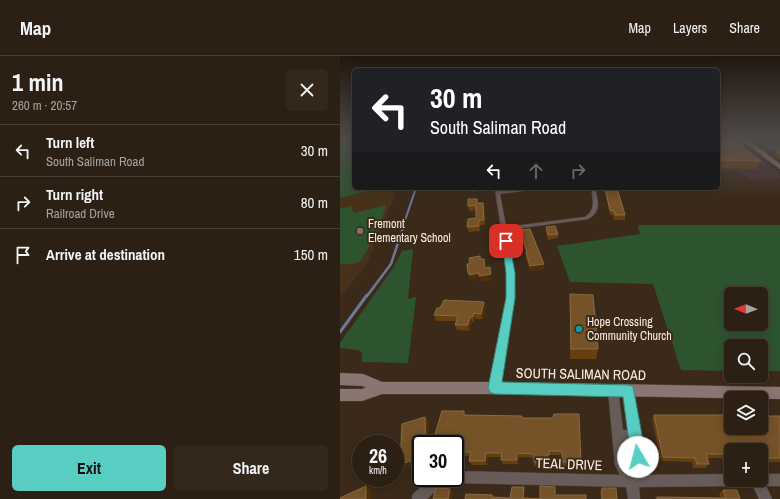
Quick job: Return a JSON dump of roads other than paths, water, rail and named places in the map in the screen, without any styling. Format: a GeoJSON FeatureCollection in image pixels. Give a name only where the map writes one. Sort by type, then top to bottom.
{"type":"FeatureCollection","features":[{"type":"Feature","properties":{"kind":"main road"},"geometry":{"type":"LineString","coordinates":[[771,159],[780,166]]}},
{"type":"Feature","properties":{"kind":"main road","name":"SOUTH SALIMAN ROAD"},"geometry":{"type":"LineString","coordinates":[[340,380],[363,380],[382,388]]}},
{"type":"Feature","properties":{"kind":"main road","name":"SOUTH SALIMAN ROAD"},"geometry":{"type":"LineString","coordinates":[[340,395],[362,396],[382,388],[494,388],[780,393]]}},
{"type":"Feature","properties":{"kind":"street"},"geometry":{"type":"LineString","coordinates":[[494,388],[511,298],[511,273],[497,190]]}},
{"type":"Feature","properties":{"kind":"street"},"geometry":{"type":"LineString","coordinates":[[504,229],[592,216],[596,212],[593,190]]}},
{"type":"Feature","properties":{"kind":"street"},"geometry":{"type":"LineString","coordinates":[[613,390],[621,465],[632,481],[634,499]]}},
{"type":"Feature","properties":{"kind":"street"},"geometry":{"type":"LineString","coordinates":[[628,391],[639,467],[632,481]]}},
{"type":"Feature","properties":{"kind":"street"},"geometry":{"type":"LineString","coordinates":[[618,436],[635,436]]}},
{"type":"Feature","properties":{"kind":"street","name":"TEAL DRIVE"},"geometry":{"type":"LineString","coordinates":[[464,476],[632,481],[724,480]]}},
{"type":"Feature","properties":{"kind":"street"},"geometry":{"type":"LineString","coordinates":[[768,480],[780,480]]}},
{"type":"Feature","properties":{"kind":"street"},"geometry":{"type":"LineString","coordinates":[[419,498],[431,487]]}},
{"type":"Feature","properties":{"kind":"street"},"geometry":{"type":"LineString","coordinates":[[760,487],[766,499]]}},
{"type":"Feature","properties":{"kind":"waterway"},"geometry":{"type":"LineString","coordinates":[[402,229],[415,190]]}},
{"type":"Feature","properties":{"kind":"waterway"},"geometry":{"type":"LineString","coordinates":[[367,296],[391,264],[403,228]]}},
{"type":"Feature","properties":{"kind":"waterway"},"geometry":{"type":"LineString","coordinates":[[340,332],[367,295]]}},
{"type":"Feature","properties":{"kind":"place","name":"Fremont Elementary School"},"geometry":{"type":"Point","coordinates":[360,231]}},
{"type":"Feature","properties":{"kind":"place","name":"Hope Crossing Community Church"},"geometry":{"type":"Point","coordinates":[579,329]}}]}
